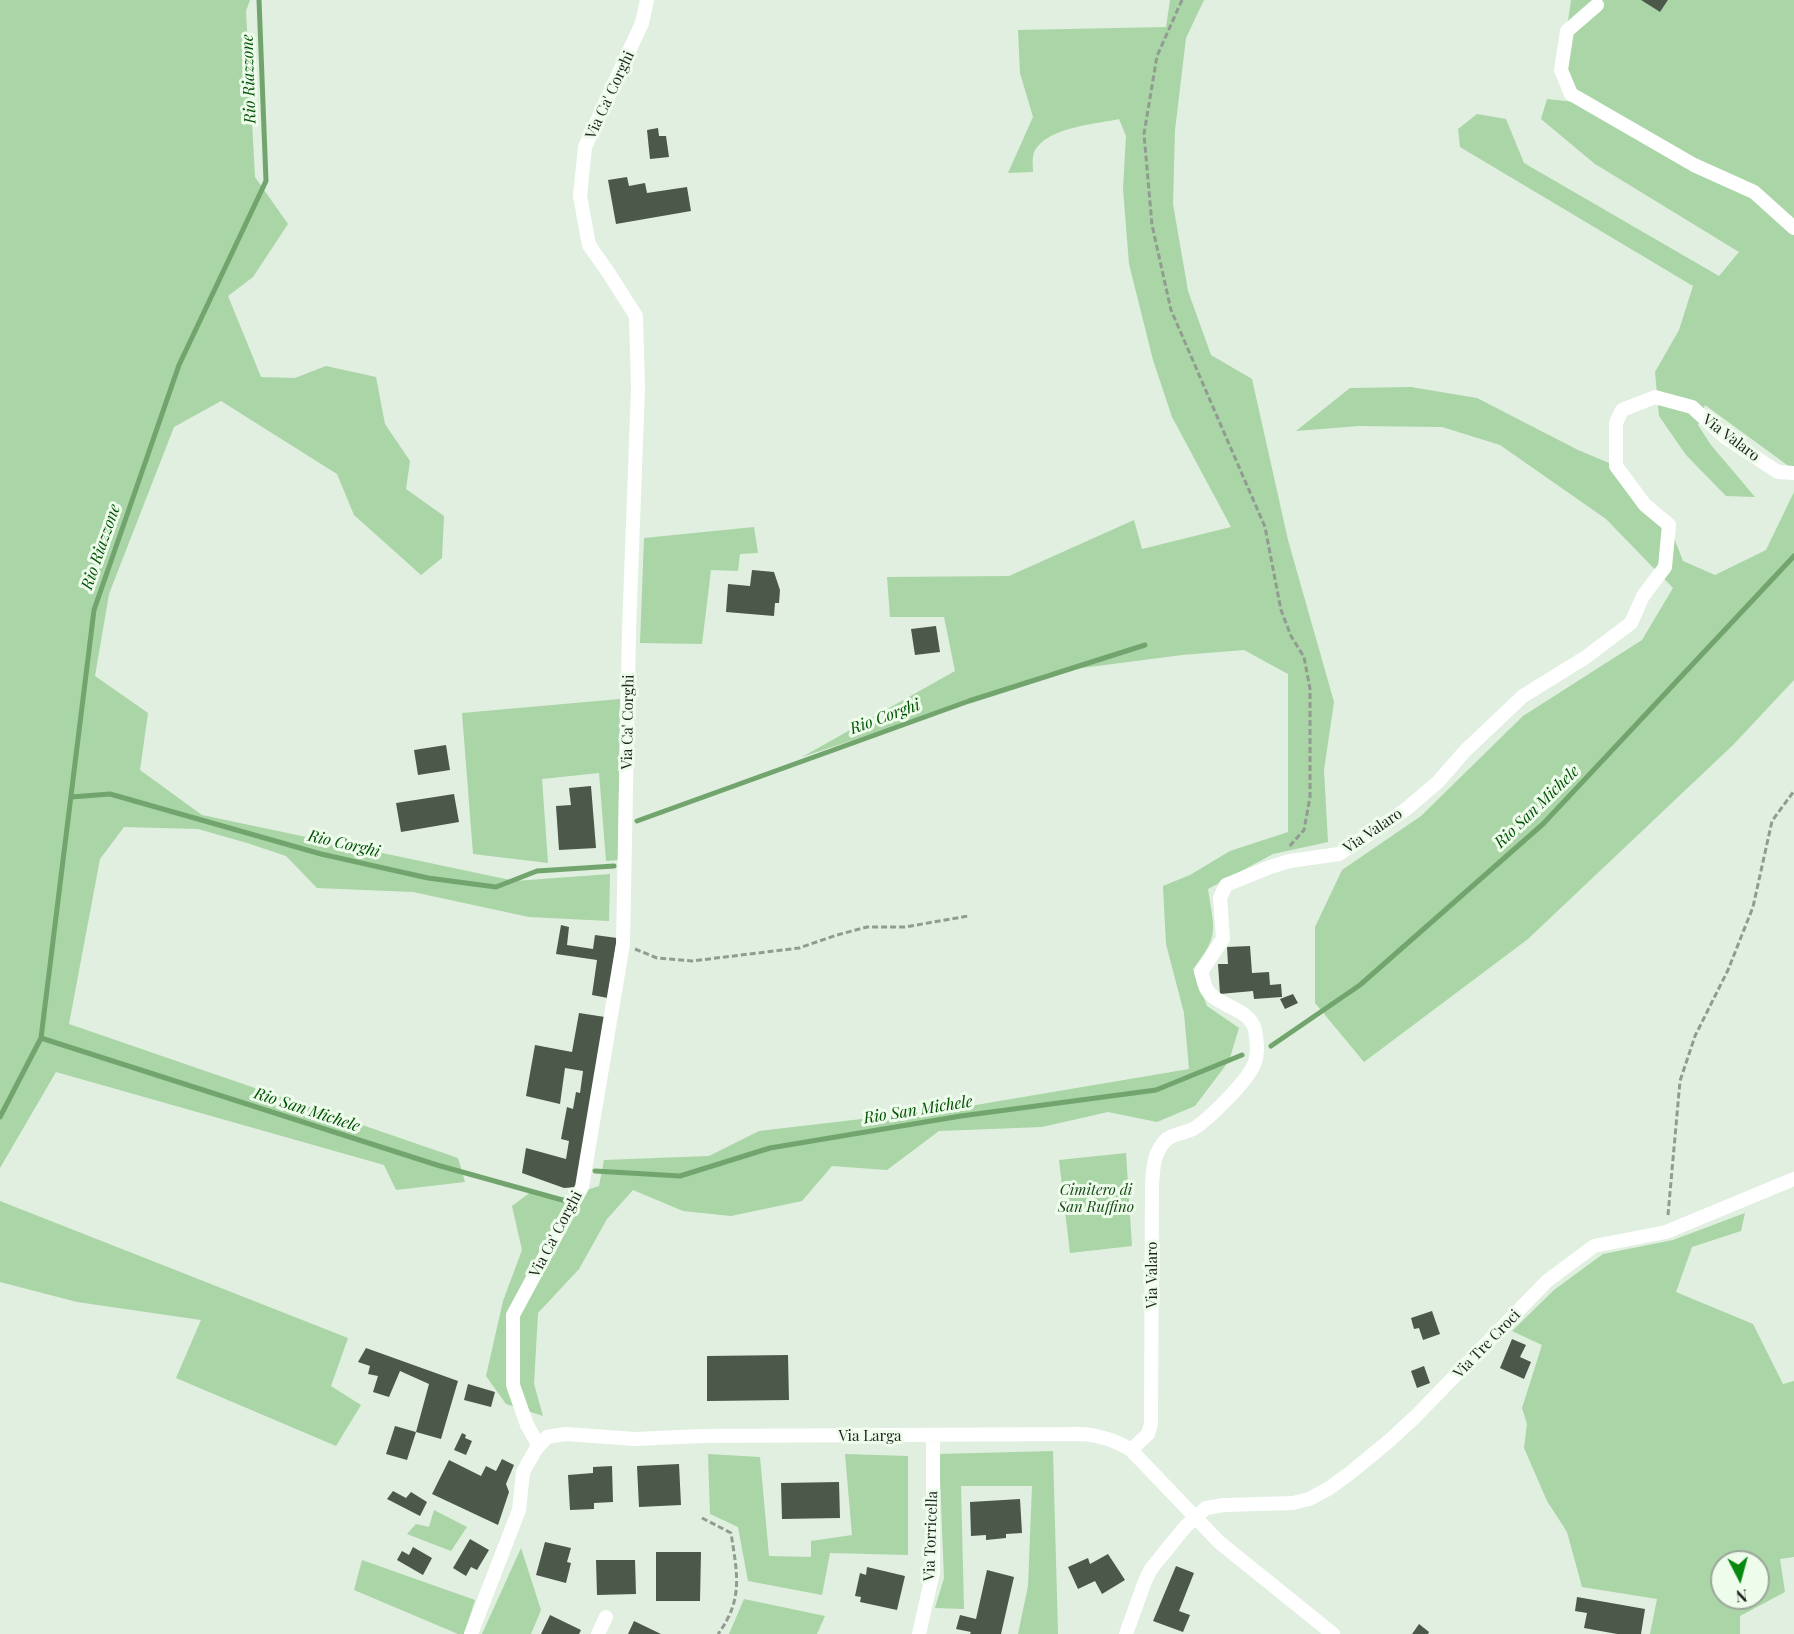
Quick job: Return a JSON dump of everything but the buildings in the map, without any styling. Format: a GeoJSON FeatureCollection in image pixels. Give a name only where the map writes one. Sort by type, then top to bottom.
{"type":"FeatureCollection","features":[{"type":"Feature","properties":{"kind":"street","name":"Via Ca' Corghi"},"geometry":{"type":"LineString","coordinates":[[539,1446],[527,1425],[513,1385],[513,1315],[582,1187],[623,944],[629,631],[639,388],[636,316],[589,245],[580,196],[585,147],[642,24],[647,0]]}},
{"type":"Feature","properties":{"kind":"street"},"geometry":{"type":"LineString","coordinates":[[1597,5],[1567,30],[1561,70],[1571,94],[1694,165],[1754,192],[1794,228]]}},
{"type":"Feature","properties":{"kind":"street","name":"Via Valaro"},"geometry":{"type":"LineString","coordinates":[[1131,1450],[1148,1434],[1151,1424],[1154,1159],[1168,1139],[1194,1129],[1220,1106],[1243,1082],[1255,1065],[1257,1055],[1255,1027],[1241,1012],[1219,1001],[1207,989],[1201,972],[1223,939],[1220,898],[1226,885],[1290,861],[1339,854],[1362,840],[1405,810],[1438,782],[1465,751],[1523,696],[1586,657],[1631,622],[1643,596],[1665,567],[1669,525],[1645,505],[1616,466],[1616,423],[1622,410],[1655,397],[1692,407],[1726,438],[1778,472],[1794,473]]}},
{"type":"Feature","properties":{"kind":"street","name":"Via Tre Croci"},"geometry":{"type":"LineString","coordinates":[[1126,1634],[1151,1569],[1178,1535],[1206,1508],[1214,1505],[1293,1503],[1309,1499],[1328,1489],[1416,1416],[1547,1281],[1594,1246],[1666,1232],[1794,1179]]}},
{"type":"Feature","properties":{"kind":"street","name":"Via Larga"},"geometry":{"type":"LineString","coordinates":[[539,1446],[547,1437],[565,1434],[635,1438],[1084,1434],[1107,1437],[1131,1450],[1195,1519],[1240,1560],[1333,1634]]}},
{"type":"Feature","properties":{"kind":"street","name":"Via Torricella"},"geometry":{"type":"LineString","coordinates":[[919,1634],[933,1572],[933,1436]]}},
{"type":"Feature","properties":{"kind":"street"},"geometry":{"type":"LineString","coordinates":[[471,1634],[519,1510],[523,1472],[539,1446]]}},
{"type":"Feature","properties":{"kind":"street"},"geometry":{"type":"LineString","coordinates":[[598,1634],[606,1617]]}},
{"type":"Feature","properties":{"kind":"path"},"geometry":{"type":"LineString","coordinates":[[1182,0],[1157,56],[1144,134],[1152,225],[1171,310],[1265,527],[1281,609],[1304,657],[1310,689],[1310,797],[1304,830],[1270,867]]}},
{"type":"Feature","properties":{"kind":"path"},"geometry":{"type":"LineString","coordinates":[[1666,1232],[1680,1081],[1695,1036],[1728,970],[1753,907],[1772,821],[1794,792]]}},
{"type":"Feature","properties":{"kind":"path"},"geometry":{"type":"LineString","coordinates":[[623,944],[657,958],[692,961],[799,948],[867,927],[905,927],[969,916]]}},
{"type":"Feature","properties":{"kind":"path"},"geometry":{"type":"LineString","coordinates":[[702,1518],[731,1533],[738,1579],[737,1594],[729,1620],[718,1634]]}},
{"type":"Feature","properties":{"kind":"green space"},"geometry":{"type":"Polygon","coordinates":[[[0,0],[250,0],[246,11],[255,177],[288,224],[253,277],[228,296],[261,377],[295,378],[326,366],[376,377],[385,424],[410,461],[406,489],[444,516],[442,558],[421,575],[354,515],[337,474],[221,401],[174,427],[109,594],[95,676],[148,713],[140,770],[202,815],[515,881],[610,874],[609,921],[529,917],[413,892],[317,888],[286,856],[247,843],[198,829],[124,827],[100,859],[69,1024],[458,1158],[465,1182],[396,1190],[384,1165],[56,1072],[0,1168],[0,0]]]}},
{"type":"Feature","properties":{"kind":"green space"},"geometry":{"type":"Polygon","coordinates":[[[1170,0],[1204,0],[1186,38],[1175,130],[1173,204],[1188,291],[1211,355],[1252,379],[1288,540],[1334,702],[1324,770],[1328,842],[1273,854],[1208,889],[1213,932],[1208,948],[1193,969],[1207,1006],[1239,1028],[1229,1061],[1195,1106],[1157,1122],[1108,1112],[1042,1127],[939,1131],[887,1170],[832,1166],[802,1201],[731,1216],[683,1211],[633,1190],[607,1219],[579,1269],[538,1313],[534,1384],[543,1416],[506,1404],[486,1376],[503,1301],[522,1250],[512,1206],[532,1191],[561,1198],[599,1186],[604,1160],[709,1156],[759,1131],[964,1107],[1189,1069],[1184,1013],[1166,944],[1163,886],[1190,875],[1230,851],[1288,832],[1288,674],[1244,650],[1182,655],[1051,672],[802,757],[955,671],[944,617],[890,617],[887,577],[1009,576],[1134,520],[1142,549],[1231,527],[1172,417],[1153,360],[1129,264],[1123,189],[1126,136],[1119,119],[1069,129],[1056,134],[1037,147],[1033,157],[1033,172],[1008,173],[1033,117],[1020,73],[1018,30],[1166,27],[1170,0]]]}},
{"type":"Feature","properties":{"kind":"green space"},"geometry":{"type":"Polygon","coordinates":[[[1571,0],[1641,0],[1660,12],[1668,0],[1794,0],[1794,470],[1705,405],[1698,425],[1711,445],[1755,497],[1726,496],[1686,455],[1659,416],[1655,372],[1679,330],[1693,286],[1460,147],[1458,129],[1477,114],[1506,119],[1524,163],[1719,276],[1739,252],[1595,164],[1541,119],[1547,99],[1585,103],[1561,70],[1571,0]]]}},
{"type":"Feature","properties":{"kind":"green space"},"geometry":{"type":"Polygon","coordinates":[[[1411,387],[1477,398],[1578,450],[1616,466],[1669,525],[1683,561],[1715,575],[1766,550],[1794,492],[1794,680],[1733,745],[1528,939],[1364,1062],[1315,1003],[1315,927],[1342,870],[1421,816],[1523,716],[1642,640],[1673,588],[1606,519],[1500,445],[1442,427],[1359,426],[1296,431],[1350,388],[1411,387]]]}},
{"type":"Feature","properties":{"kind":"green space"},"geometry":{"type":"Polygon","coordinates":[[[754,527],[758,553],[740,554],[738,571],[711,570],[702,644],[640,643],[644,538],[754,527]]]}},
{"type":"Feature","properties":{"kind":"green space"},"geometry":{"type":"Polygon","coordinates":[[[620,699],[618,860],[606,861],[599,773],[542,779],[548,863],[473,854],[462,713],[620,699]]]}},
{"type":"Feature","properties":{"kind":"green space","name":"Cimitero di San Ruffino"},"geometry":{"type":"Polygon","coordinates":[[[1126,1153],[1132,1246],[1070,1253],[1059,1160],[1126,1153]]]}},
{"type":"Feature","properties":{"kind":"green space"},"geometry":{"type":"Polygon","coordinates":[[[0,1201],[348,1338],[331,1386],[361,1405],[336,1446],[176,1378],[201,1320],[77,1302],[0,1282],[0,1201]]]}},
{"type":"Feature","properties":{"kind":"green space"},"geometry":{"type":"Polygon","coordinates":[[[1745,1213],[1741,1231],[1692,1247],[1676,1292],[1753,1324],[1783,1384],[1794,1381],[1794,1557],[1780,1559],[1785,1592],[1770,1600],[1770,1550],[1710,1550],[1710,1610],[1751,1610],[1740,1616],[1740,1634],[1650,1634],[1657,1599],[1582,1587],[1567,1532],[1547,1501],[1524,1448],[1527,1424],[1522,1408],[1542,1345],[1512,1331],[1554,1290],[1603,1254],[1673,1240],[1745,1213]]]}},
{"type":"Feature","properties":{"kind":"green space"},"geometry":{"type":"Polygon","coordinates":[[[1053,1451],[1058,1634],[1018,1634],[1028,1586],[1032,1486],[961,1486],[964,1609],[935,1608],[944,1578],[939,1454],[1053,1451]]]}},
{"type":"Feature","properties":{"kind":"green space"},"geometry":{"type":"Polygon","coordinates":[[[708,1454],[760,1457],[769,1556],[811,1557],[811,1541],[852,1535],[845,1454],[908,1456],[908,1555],[830,1553],[822,1595],[748,1581],[738,1527],[710,1514],[708,1454]]]}},
{"type":"Feature","properties":{"kind":"green space"},"geometry":{"type":"Polygon","coordinates":[[[434,1510],[467,1527],[451,1551],[407,1534],[416,1524],[429,1527],[434,1510]]]}},
{"type":"Feature","properties":{"kind":"green space"},"geometry":{"type":"Polygon","coordinates":[[[521,1548],[541,1610],[531,1634],[482,1634],[521,1548]]]}},
{"type":"Feature","properties":{"kind":"green space"},"geometry":{"type":"Polygon","coordinates":[[[362,1560],[475,1600],[464,1634],[458,1634],[354,1590],[362,1560]]]}},
{"type":"Feature","properties":{"kind":"green space"},"geometry":{"type":"Polygon","coordinates":[[[744,1599],[825,1616],[817,1634],[729,1634],[744,1599]]]}},
{"type":"Feature","properties":{"kind":"waterway","name":"Rio Riazzone"},"geometry":{"type":"LineString","coordinates":[[0,1117],[41,1038],[94,610],[179,365],[266,181],[259,0]]}},
{"type":"Feature","properties":{"kind":"waterway","name":"Rio San Michele"},"geometry":{"type":"LineString","coordinates":[[1271,1046],[1360,985],[1543,824],[1794,556]]}},
{"type":"Feature","properties":{"kind":"waterway","name":"Rio Corghi"},"geometry":{"type":"LineString","coordinates":[[637,821],[969,701],[1145,645]]}},
{"type":"Feature","properties":{"kind":"waterway","name":"Rio Corghi"},"geometry":{"type":"LineString","coordinates":[[71,797],[110,794],[321,854],[428,878],[496,887],[537,871],[614,866]]}},
{"type":"Feature","properties":{"kind":"waterway","name":"Rio San Michele"},"geometry":{"type":"LineString","coordinates":[[41,1038],[437,1165],[567,1200]]}},
{"type":"Feature","properties":{"kind":"waterway","name":"Rio San Michele"},"geometry":{"type":"LineString","coordinates":[[595,1171],[680,1176],[770,1148],[961,1116],[1156,1090],[1242,1055]]}}]}
